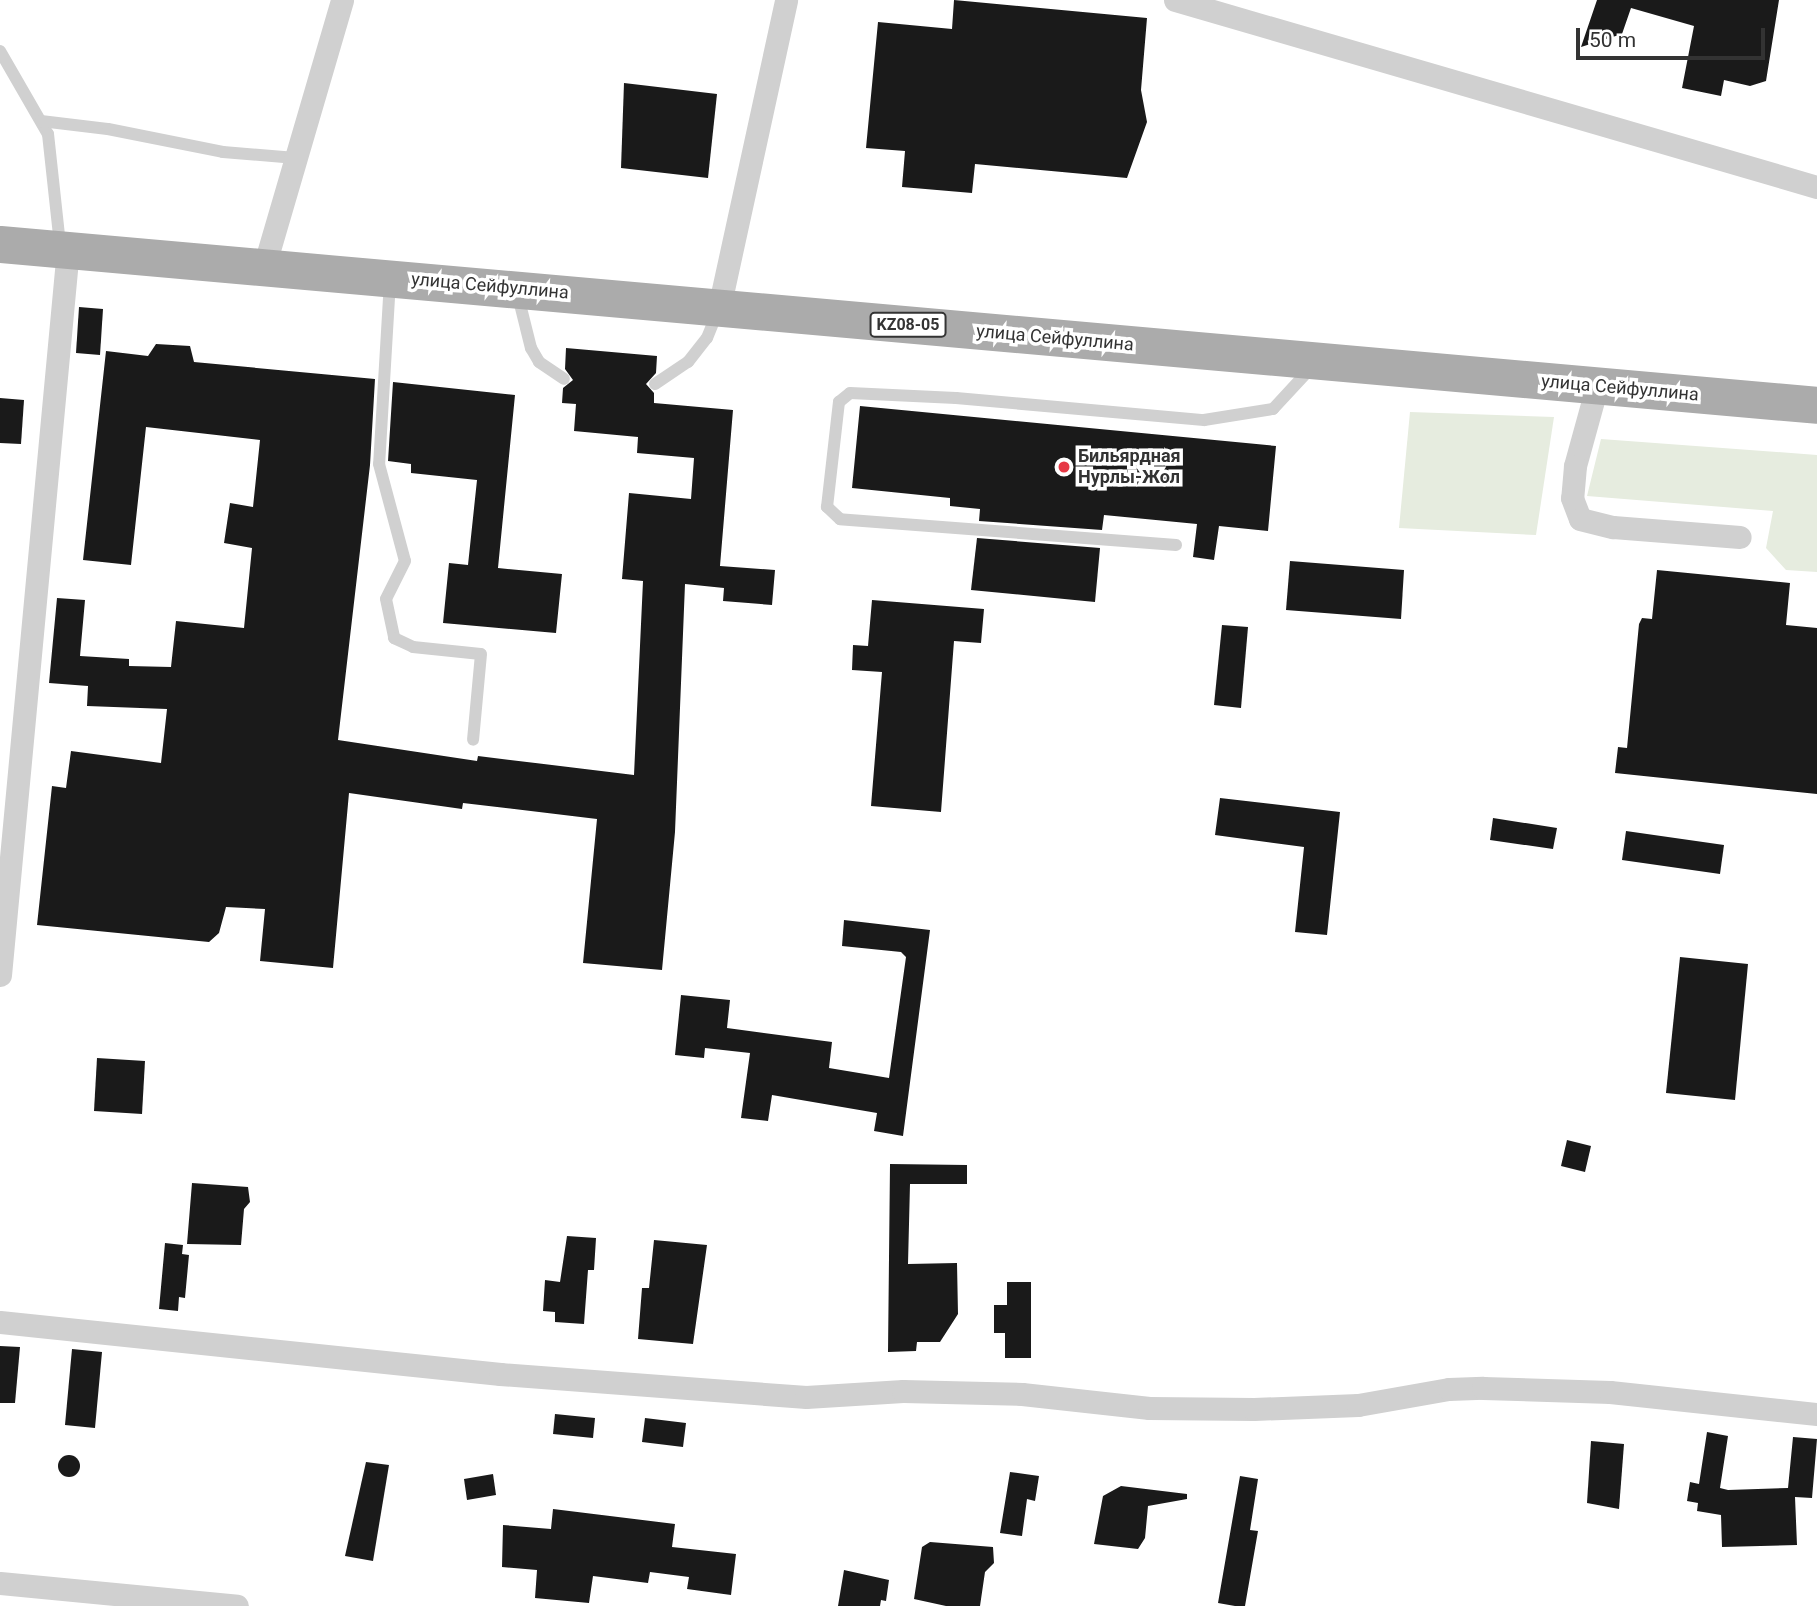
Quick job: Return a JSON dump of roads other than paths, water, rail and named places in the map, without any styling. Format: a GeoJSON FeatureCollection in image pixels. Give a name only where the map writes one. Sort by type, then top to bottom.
{"type":"FeatureCollection","features":[{"type":"Feature","properties":{"kind":"main road","name":"улица Сейфуллина"},"geometry":{"type":"LineString","coordinates":[[0,244],[1817,405]]}},
{"type":"Feature","properties":{"kind":"street"},"geometry":{"type":"LineString","coordinates":[[264,267],[342,0]]}},
{"type":"Feature","properties":{"kind":"street"},"geometry":{"type":"LineString","coordinates":[[719,308],[786,0]]}},
{"type":"Feature","properties":{"kind":"street"},"geometry":{"type":"LineString","coordinates":[[1175,0],[1817,187]]}},
{"type":"Feature","properties":{"kind":"street"},"geometry":{"type":"LineString","coordinates":[[0,975],[64,249]]}},
{"type":"Feature","properties":{"kind":"street"},"geometry":{"type":"LineString","coordinates":[[1597,386],[1575,466],[1572,498],[1580,519],[1613,527],[1740,537]]}},
{"type":"Feature","properties":{"kind":"street"},"geometry":{"type":"LineString","coordinates":[[0,1322],[500,1374],[806,1397],[903,1391],[1022,1394],[1149,1408],[1254,1409],[1358,1405],[1449,1389],[1483,1388],[1610,1392],[1817,1413]]}},
{"type":"Feature","properties":{"kind":"street"},"geometry":{"type":"LineString","coordinates":[[0,1583],[237,1606]]}},
{"type":"Feature","properties":{"kind":"lane"},"geometry":{"type":"LineString","coordinates":[[0,51],[48,134],[64,249]]}},
{"type":"Feature","properties":{"kind":"lane"},"geometry":{"type":"LineString","coordinates":[[41,121],[108,129],[223,152],[296,158]]}},
{"type":"Feature","properties":{"kind":"lane"},"geometry":{"type":"LineString","coordinates":[[390,277],[379,464],[405,562],[386,599],[394,638],[413,647],[481,654],[474,740]]}},
{"type":"Feature","properties":{"kind":"lane"},"geometry":{"type":"LineString","coordinates":[[516,288],[531,348],[539,362],[564,379]]}},
{"type":"Feature","properties":{"kind":"lane"},"geometry":{"type":"LineString","coordinates":[[655,384],[688,362],[707,338],[719,308]]}},
{"type":"Feature","properties":{"kind":"lane"},"geometry":{"type":"LineString","coordinates":[[1176,545],[840,519],[827,507],[839,402],[850,393],[956,398],[1204,420],[1273,410],[1316,362]]}},
{"type":"Feature","properties":{"kind":"place","name":"Бильярдная Нурлы-Жол"},"geometry":{"type":"Point","coordinates":[1064,467]}}]}
